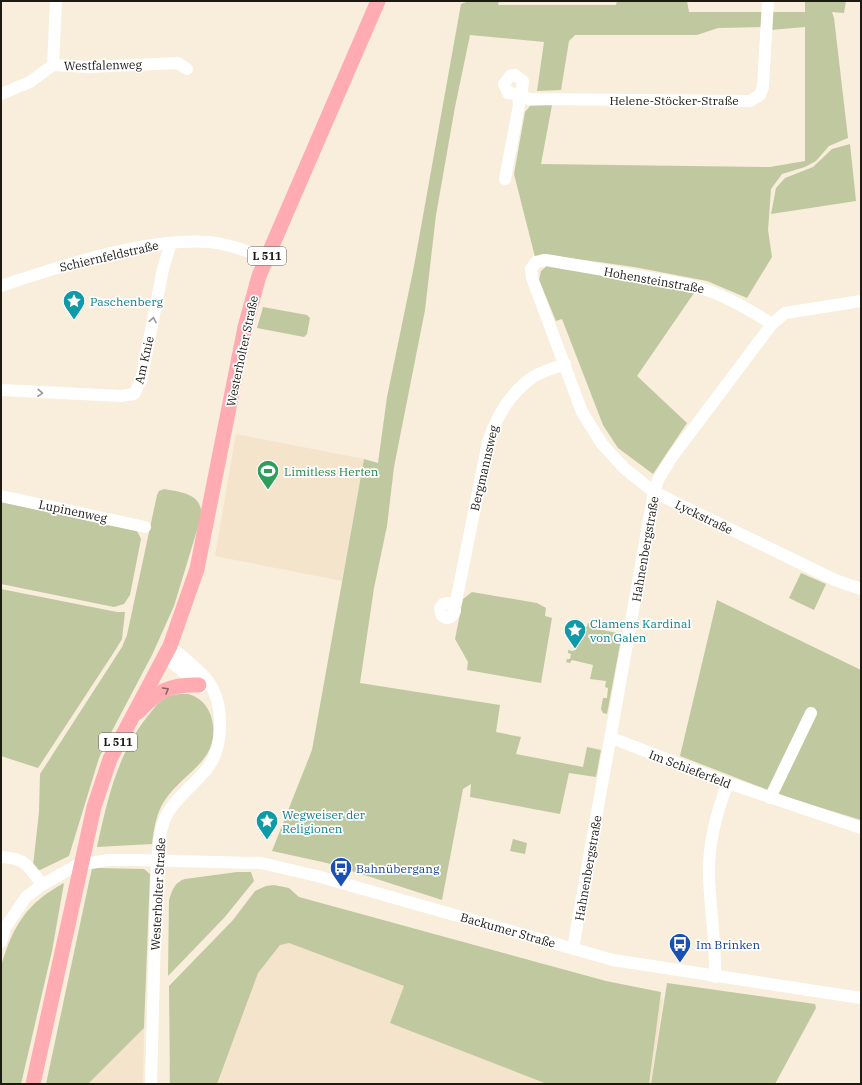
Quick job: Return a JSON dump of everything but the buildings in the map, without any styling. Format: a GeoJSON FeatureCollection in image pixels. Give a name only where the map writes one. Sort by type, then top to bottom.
{"type":"FeatureCollection","features":[{"type":"Feature","properties":{"kind":"main road","name":"Westerholter Straße"},"geometry":{"type":"LineString","coordinates":[[167,651],[197,569],[245,327],[259,276],[378,1]]}},
{"type":"Feature","properties":{"kind":"main road","name":"L 511"},"geometry":{"type":"LineString","coordinates":[[33,1084],[94,807],[110,759],[167,651]]}},
{"type":"Feature","properties":{"kind":"main road"},"geometry":{"type":"LineString","coordinates":[[127,725],[148,702],[172,686],[199,686]]}},
{"type":"Feature","properties":{"kind":"street"},"geometry":{"type":"LineString","coordinates":[[53,65],[56,1]]}},
{"type":"Feature","properties":{"kind":"street","name":"Helene-Stöcker-Straße"},"geometry":{"type":"LineString","coordinates":[[505,179],[519,105],[518,94],[529,99],[552,100],[750,101],[760,95],[763,87],[768,1]]}},
{"type":"Feature","properties":{"kind":"street","name":"Westfalenweg"},"geometry":{"type":"LineString","coordinates":[[1,94],[30,82],[53,65],[89,67],[178,63],[187,69]]}},
{"type":"Feature","properties":{"kind":"street","name":"Schiernfeldstraße"},"geometry":{"type":"LineString","coordinates":[[1,286],[110,254],[171,243],[210,242],[266,258]]}},
{"type":"Feature","properties":{"kind":"street","name":"Am Knie"},"geometry":{"type":"LineString","coordinates":[[1,390],[121,396],[134,394],[141,382],[163,269],[171,243]]}},
{"type":"Feature","properties":{"kind":"street","name":"Hohensteinstraße"},"geometry":{"type":"LineString","coordinates":[[532,269],[536,262],[546,260],[690,285],[711,290],[735,302],[772,324]]}},
{"type":"Feature","properties":{"kind":"street","name":"Lyckstraße"},"geometry":{"type":"LineString","coordinates":[[532,269],[532,278],[582,412],[602,444],[624,468],[654,492],[835,580],[861,590]]}},
{"type":"Feature","properties":{"kind":"street","name":"Hahnenbergstraße"},"geometry":{"type":"LineString","coordinates":[[573,948],[612,738],[654,492],[658,480],[672,457],[772,324],[785,313],[861,301]]}},
{"type":"Feature","properties":{"kind":"street","name":"Bergmannsweg"},"geometry":{"type":"LineString","coordinates":[[453,605],[456,602],[488,442],[496,420],[515,393],[533,377],[565,364]]}},
{"type":"Feature","properties":{"kind":"street","name":"Lupinenweg"},"geometry":{"type":"LineString","coordinates":[[1,496],[145,527]]}},
{"type":"Feature","properties":{"kind":"street"},"geometry":{"type":"LineString","coordinates":[[167,651],[199,686],[216,700]]}},
{"type":"Feature","properties":{"kind":"street","name":"Westerholter Straße"},"geometry":{"type":"LineString","coordinates":[[151,1084],[157,861],[162,826],[172,805],[207,769],[217,748],[220,728],[216,700],[213,689],[207,680],[167,651]]}},
{"type":"Feature","properties":{"kind":"street"},"geometry":{"type":"LineString","coordinates":[[770,798],[811,713]]}},
{"type":"Feature","properties":{"kind":"street","name":"Im Schieferfeld"},"geometry":{"type":"LineString","coordinates":[[612,738],[728,783],[861,828]]}},
{"type":"Feature","properties":{"kind":"street"},"geometry":{"type":"LineString","coordinates":[[715,977],[716,949],[709,875],[716,814],[728,783]]}},
{"type":"Feature","properties":{"kind":"street"},"geometry":{"type":"LineString","coordinates":[[1,857],[14,858],[27,864],[42,885]]}},
{"type":"Feature","properties":{"kind":"street","name":"Backumer Straße"},"geometry":{"type":"LineString","coordinates":[[1,942],[5,928],[26,896],[77,865],[109,860],[262,863],[287,868],[613,960],[715,977],[861,998]]}},
{"type":"Feature","properties":{"kind":"shaded area"},"geometry":{"type":"Polygon","coordinates":[[[236,434],[364,459],[342,581],[215,556],[236,434]]]}},
{"type":"Feature","properties":{"kind":"shaded area"},"geometry":{"type":"Polygon","coordinates":[[[285,899],[620,993],[663,999],[651,1084],[169,1084],[169,1066],[285,899]]]}},
{"type":"Feature","properties":{"kind":"shaded area"},"geometry":{"type":"Polygon","coordinates":[[[144,1028],[143,1084],[88,1084],[117,1054],[144,1028]]]}},
{"type":"Feature","properties":{"kind":"green space"},"geometry":{"type":"Polygon","coordinates":[[[469,1],[499,1],[498,5],[616,5],[617,1],[687,1],[689,12],[765,12],[765,27],[718,28],[697,35],[575,35],[569,41],[561,90],[537,91],[544,42],[470,35],[455,107],[436,215],[425,310],[394,467],[387,526],[374,588],[360,683],[500,705],[496,732],[521,737],[516,754],[583,767],[587,747],[601,750],[596,777],[569,773],[560,814],[470,797],[471,784],[463,789],[442,900],[327,863],[272,851],[312,750],[364,459],[378,463],[387,397],[414,266],[461,4],[469,1]]]}},
{"type":"Feature","properties":{"kind":"green space"},"geometry":{"type":"Polygon","coordinates":[[[805,1],[846,1],[844,13],[832,12],[834,18],[848,138],[829,146],[816,161],[805,167],[782,174],[771,189],[768,230],[772,257],[747,298],[707,281],[634,267],[542,254],[535,257],[514,174],[525,112],[530,106],[552,105],[541,164],[770,167],[805,161],[805,27],[771,30],[773,12],[805,12],[805,1]]]}},
{"type":"Feature","properties":{"kind":"green space"},"geometry":{"type":"Polygon","coordinates":[[[850,144],[856,201],[771,214],[776,188],[785,178],[813,167],[832,149],[850,144]]]}},
{"type":"Feature","properties":{"kind":"green space"},"geometry":{"type":"Polygon","coordinates":[[[549,264],[694,293],[637,376],[687,423],[653,474],[618,448],[603,425],[562,319],[556,321],[539,280],[541,271],[549,264]]]}},
{"type":"Feature","properties":{"kind":"green space"},"geometry":{"type":"Polygon","coordinates":[[[263,307],[307,315],[310,318],[307,334],[304,337],[257,328],[263,307]]]}},
{"type":"Feature","properties":{"kind":"green space"},"geometry":{"type":"Polygon","coordinates":[[[164,489],[177,491],[190,496],[199,503],[201,509],[201,517],[174,606],[152,655],[99,758],[69,856],[40,870],[35,869],[33,866],[39,812],[40,774],[122,647],[127,635],[157,495],[159,491],[164,489]]]}},
{"type":"Feature","properties":{"kind":"green space"},"geometry":{"type":"Polygon","coordinates":[[[1,501],[136,529],[141,539],[130,595],[124,604],[114,607],[1,584],[1,501]]]}},
{"type":"Feature","properties":{"kind":"green space"},"geometry":{"type":"Polygon","coordinates":[[[801,573],[826,584],[814,610],[789,598],[801,573]]]}},
{"type":"Feature","properties":{"kind":"green space"},"geometry":{"type":"Polygon","coordinates":[[[1,589],[117,612],[125,612],[122,639],[38,768],[1,756],[1,589]]]}},
{"type":"Feature","properties":{"kind":"green space"},"geometry":{"type":"Polygon","coordinates":[[[472,592],[537,603],[546,608],[545,616],[552,618],[541,683],[467,670],[468,662],[455,639],[463,599],[472,592]]]}},
{"type":"Feature","properties":{"kind":"green space"},"geometry":{"type":"Polygon","coordinates":[[[717,600],[861,670],[861,820],[783,796],[680,756],[717,600]]]}},
{"type":"Feature","properties":{"kind":"green space"},"geometry":{"type":"Polygon","coordinates":[[[593,622],[593,628],[622,634],[607,714],[603,713],[601,709],[603,698],[607,698],[608,688],[605,687],[606,681],[590,679],[593,665],[572,660],[570,663],[566,662],[567,659],[570,659],[571,654],[568,653],[568,650],[573,651],[577,648],[578,639],[576,635],[568,633],[570,624],[587,627],[588,623],[593,622]]]}},
{"type":"Feature","properties":{"kind":"green space"},"geometry":{"type":"Polygon","coordinates":[[[188,694],[196,697],[202,702],[211,716],[213,731],[212,743],[207,754],[200,764],[173,790],[165,800],[159,810],[152,844],[97,847],[114,779],[128,747],[147,717],[161,701],[172,695],[188,694]]]}},
{"type":"Feature","properties":{"kind":"green space"},"geometry":{"type":"Polygon","coordinates":[[[513,839],[527,843],[525,854],[510,851],[513,839]]]}},
{"type":"Feature","properties":{"kind":"green space"},"geometry":{"type":"Polygon","coordinates":[[[92,869],[144,869],[150,874],[144,1028],[88,1084],[46,1084],[92,869]]]}},
{"type":"Feature","properties":{"kind":"green space"},"geometry":{"type":"Polygon","coordinates":[[[237,872],[251,872],[254,881],[224,918],[168,976],[169,900],[174,887],[185,879],[237,872]]]}},
{"type":"Feature","properties":{"kind":"green space"},"geometry":{"type":"Polygon","coordinates":[[[64,883],[52,951],[21,1084],[1,1084],[1,966],[16,927],[23,917],[40,899],[64,883]]]}},
{"type":"Feature","properties":{"kind":"green space"},"geometry":{"type":"Polygon","coordinates":[[[274,885],[289,888],[299,897],[606,981],[661,992],[649,1084],[547,1084],[390,1023],[404,986],[289,943],[280,945],[258,973],[217,1084],[170,1084],[169,986],[233,920],[255,891],[266,886],[274,885]]]}},
{"type":"Feature","properties":{"kind":"green space"},"geometry":{"type":"Polygon","coordinates":[[[667,983],[815,1004],[816,1008],[775,1084],[651,1084],[667,983]]]}},
{"type":"Feature","properties":{"kind":"place","name":"Paschenberg"},"geometry":{"type":"Point","coordinates":[74,320]}},
{"type":"Feature","properties":{"kind":"place","name":"Limitless Herten"},"geometry":{"type":"Point","coordinates":[268,490]}},
{"type":"Feature","properties":{"kind":"place","name":"Clamens Kardinal von Galen"},"geometry":{"type":"Point","coordinates":[575,650]}},
{"type":"Feature","properties":{"kind":"place","name":"Wegweiser der Religionen"},"geometry":{"type":"Point","coordinates":[267,840]}},
{"type":"Feature","properties":{"kind":"place","name":"Bahnübergang"},"geometry":{"type":"Point","coordinates":[341,888]}},
{"type":"Feature","properties":{"kind":"place","name":"Im Brinken"},"geometry":{"type":"Point","coordinates":[680,964]}}]}
